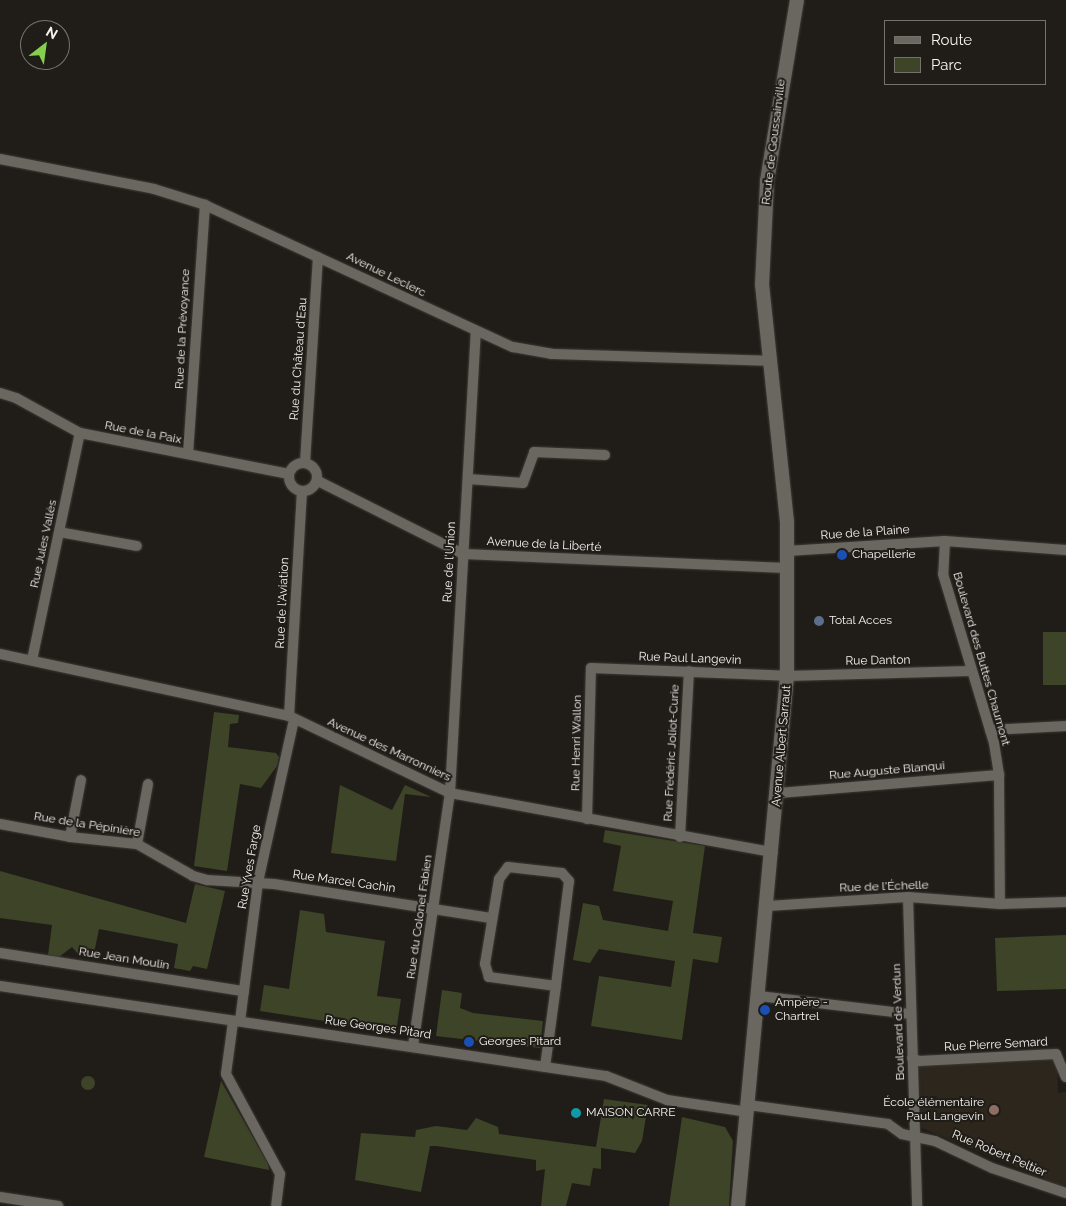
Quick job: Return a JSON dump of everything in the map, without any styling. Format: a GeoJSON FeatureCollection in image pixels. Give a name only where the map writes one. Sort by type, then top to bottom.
{"type":"FeatureCollection","features":[{"type":"Feature","properties":{"kind":"street","name":"Route de Goussainville"},"geometry":{"type":"LineString","coordinates":[[762,285],[767,181],[797,0]]}},
{"type":"Feature","properties":{"kind":"street","name":"Avenue Leclerc"},"geometry":{"type":"LineString","coordinates":[[0,159],[154,190],[205,205],[513,348],[551,354],[770,361]]}},
{"type":"Feature","properties":{"kind":"street","name":"Rue de la Prévoyance"},"geometry":{"type":"LineString","coordinates":[[188,454],[205,205]]}},
{"type":"Feature","properties":{"kind":"street","name":"Rue du Château d'Eau"},"geometry":{"type":"LineString","coordinates":[[305,463],[318,256]]}},
{"type":"Feature","properties":{"kind":"street","name":"Avenue Albert Sarraut"},"geometry":{"type":"LineString","coordinates":[[738,1206],[773,852],[787,676],[787,550],[762,285]]}},
{"type":"Feature","properties":{"kind":"street","name":"Rue de l'Union"},"geometry":{"type":"LineString","coordinates":[[450,793],[476,332]]}},
{"type":"Feature","properties":{"kind":"street","name":"Rue de la Paix"},"geometry":{"type":"LineString","coordinates":[[0,393],[16,398],[80,434],[289,474]]}},
{"type":"Feature","properties":{"kind":"street","name":"Rue Jules Vallès"},"geometry":{"type":"LineString","coordinates":[[32,660],[80,434]]}},
{"type":"Feature","properties":{"kind":"street"},"geometry":{"type":"LineString","coordinates":[[468,479],[523,483],[534,452],[604,455]]}},
{"type":"Feature","properties":{"kind":"street"},"geometry":{"type":"LineString","coordinates":[[305,463],[316,471],[318,481],[314,488],[302,492],[290,484],[289,474],[297,464],[305,463]]}},
{"type":"Feature","properties":{"kind":"street","name":"Avenue de la Liberté"},"geometry":{"type":"LineString","coordinates":[[318,481],[463,554],[787,568]]}},
{"type":"Feature","properties":{"kind":"street","name":"Rue de l'Aviation"},"geometry":{"type":"LineString","coordinates":[[291,717],[302,492]]}},
{"type":"Feature","properties":{"kind":"street"},"geometry":{"type":"LineString","coordinates":[[59,532],[138,546]]}},
{"type":"Feature","properties":{"kind":"street","name":"Rue de la Plaine"},"geometry":{"type":"LineString","coordinates":[[787,550],[945,541],[1066,550]]}},
{"type":"Feature","properties":{"kind":"street","name":"Boulevard des Buttes Chaumont"},"geometry":{"type":"LineString","coordinates":[[945,541],[943,574],[970,671],[990,730],[999,775],[1000,904]]}},
{"type":"Feature","properties":{"kind":"street","name":"Avenue des Marronniers"},"geometry":{"type":"LineString","coordinates":[[0,654],[291,717],[450,793],[680,837],[773,852]]}},
{"type":"Feature","properties":{"kind":"street","name":"Rue Paul Langevin"},"geometry":{"type":"LineString","coordinates":[[591,668],[787,676]]}},
{"type":"Feature","properties":{"kind":"street","name":"Rue Henri Wallon"},"geometry":{"type":"LineString","coordinates":[[588,819],[591,668]]}},
{"type":"Feature","properties":{"kind":"street","name":"Rue Frédéric Joliot-Curie"},"geometry":{"type":"LineString","coordinates":[[680,837],[689,671]]}},
{"type":"Feature","properties":{"kind":"street","name":"Rue Danton"},"geometry":{"type":"LineString","coordinates":[[787,676],[970,671]]}},
{"type":"Feature","properties":{"kind":"street","name":"Rue Yves Farge"},"geometry":{"type":"LineString","coordinates":[[276,1206],[280,1174],[226,1074],[244,991],[258,882],[291,717]]}},
{"type":"Feature","properties":{"kind":"street"},"geometry":{"type":"LineString","coordinates":[[990,730],[1066,726]]}},
{"type":"Feature","properties":{"kind":"street","name":"Rue Auguste Blanqui"},"geometry":{"type":"LineString","coordinates":[[778,793],[999,775]]}},
{"type":"Feature","properties":{"kind":"street"},"geometry":{"type":"LineString","coordinates":[[70,837],[81,780]]}},
{"type":"Feature","properties":{"kind":"street"},"geometry":{"type":"LineString","coordinates":[[137,844],[148,784]]}},
{"type":"Feature","properties":{"kind":"street","name":"Rue du Colonel Fabien"},"geometry":{"type":"LineString","coordinates":[[413,1046],[450,793]]}},
{"type":"Feature","properties":{"kind":"street","name":"Rue de la Pépinière"},"geometry":{"type":"LineString","coordinates":[[0,824],[70,837],[137,844],[193,876]]}},
{"type":"Feature","properties":{"kind":"street"},"geometry":{"type":"LineString","coordinates":[[545,1067],[556,986],[569,881],[562,873],[508,867],[499,879],[485,964],[488,977],[556,986]]}},
{"type":"Feature","properties":{"kind":"street","name":"Rue Marcel Cachin"},"geometry":{"type":"LineString","coordinates":[[193,876],[207,880],[258,882],[492,918]]}},
{"type":"Feature","properties":{"kind":"street","name":"Rue de l'Échelle"},"geometry":{"type":"LineString","coordinates":[[768,906],[908,897],[1000,904],[1066,902]]}},
{"type":"Feature","properties":{"kind":"street","name":"Boulevard de Verdun"},"geometry":{"type":"LineString","coordinates":[[908,897],[914,1137],[918,1206]]}},
{"type":"Feature","properties":{"kind":"street","name":"Rue Jean Moulin"},"geometry":{"type":"LineString","coordinates":[[0,953],[244,991]]}},
{"type":"Feature","properties":{"kind":"street","name":"Rue Georges Pitard"},"geometry":{"type":"LineString","coordinates":[[0,986],[236,1022],[413,1046],[615,1078],[667,1100],[748,1108]]}},
{"type":"Feature","properties":{"kind":"street"},"geometry":{"type":"LineString","coordinates":[[759,996],[911,1014]]}},
{"type":"Feature","properties":{"kind":"street","name":"Rue Pierre Semard"},"geometry":{"type":"LineString","coordinates":[[912,1058],[919,1060],[1056,1054],[1066,1077]]}},
{"type":"Feature","properties":{"kind":"street","name":"Rue Robert Peltier"},"geometry":{"type":"LineString","coordinates":[[748,1108],[888,1124],[914,1137],[951,1146],[992,1168],[1066,1193]]}},
{"type":"Feature","properties":{"kind":"street"},"geometry":{"type":"LineString","coordinates":[[0,1197],[58,1206]]}},
{"type":"Feature","properties":{"kind":"shaded area","name":"École élémentaire Paul Langevin"},"geometry":{"type":"Polygon","coordinates":[[[1057,1059],[1058,1093],[1066,1092],[1066,1188],[922,1128],[919,1066],[1057,1059]]]}},
{"type":"Feature","properties":{"kind":"green space"},"geometry":{"type":"Polygon","coordinates":[[[1043,632],[1066,632],[1066,685],[1043,685],[1043,632]]]}},
{"type":"Feature","properties":{"kind":"green space"},"geometry":{"type":"Polygon","coordinates":[[[214,712],[239,715],[238,723],[230,724],[228,747],[276,753],[279,757],[277,766],[261,788],[240,784],[227,871],[194,866],[214,712]]]}},
{"type":"Feature","properties":{"kind":"green space"},"geometry":{"type":"Polygon","coordinates":[[[340,785],[392,810],[405,785],[431,797],[405,794],[396,861],[331,853],[340,785]]]}},
{"type":"Feature","properties":{"kind":"green space"},"geometry":{"type":"Polygon","coordinates":[[[605,830],[705,846],[693,933],[722,937],[718,963],[693,959],[682,1040],[591,1026],[599,976],[671,987],[675,961],[599,949],[590,963],[573,960],[583,903],[599,906],[603,920],[668,931],[673,901],[613,891],[621,846],[603,842],[605,830]]]}},
{"type":"Feature","properties":{"kind":"green space"},"geometry":{"type":"Polygon","coordinates":[[[0,871],[186,923],[195,884],[225,891],[207,969],[193,966],[190,971],[174,968],[178,944],[99,929],[93,958],[79,955],[72,947],[59,957],[48,955],[52,925],[0,918],[0,871]]]}},
{"type":"Feature","properties":{"kind":"green space"},"geometry":{"type":"Polygon","coordinates":[[[300,910],[324,914],[326,932],[385,941],[377,996],[401,999],[396,1032],[260,1011],[264,985],[289,989],[300,910]]]}},
{"type":"Feature","properties":{"kind":"green space"},"geometry":{"type":"Polygon","coordinates":[[[1066,935],[1066,989],[997,991],[995,938],[1066,935]]]}},
{"type":"Feature","properties":{"kind":"green space"},"geometry":{"type":"Polygon","coordinates":[[[442,990],[462,993],[460,1008],[473,1013],[543,1021],[540,1048],[436,1036],[442,990]]]}},
{"type":"Feature","properties":{"kind":"green space"},"geometry":{"type":"Polygon","coordinates":[[[88,1076],[93,1078],[95,1083],[93,1088],[88,1090],[83,1088],[81,1083],[83,1078],[88,1076]]]}},
{"type":"Feature","properties":{"kind":"green space"},"geometry":{"type":"Polygon","coordinates":[[[221,1081],[268,1164],[269,1170],[204,1157],[221,1081]]]}},
{"type":"Feature","properties":{"kind":"green space"},"geometry":{"type":"Polygon","coordinates":[[[604,1099],[648,1105],[642,1141],[635,1153],[601,1148],[601,1169],[593,1168],[590,1186],[572,1183],[566,1206],[541,1206],[545,1169],[536,1171],[536,1160],[436,1146],[430,1146],[421,1192],[355,1180],[361,1133],[415,1137],[416,1130],[436,1126],[467,1130],[476,1118],[498,1127],[499,1134],[596,1147],[604,1099]]]}},
{"type":"Feature","properties":{"kind":"green space"},"geometry":{"type":"Polygon","coordinates":[[[682,1117],[725,1127],[733,1141],[729,1206],[669,1206],[682,1117]]]}},
{"type":"Feature","properties":{"kind":"place","name":"Chapellerie"},"geometry":{"type":"Point","coordinates":[842,555]}},
{"type":"Feature","properties":{"kind":"place","name":"Total Acces"},"geometry":{"type":"Point","coordinates":[819,621]}},
{"type":"Feature","properties":{"kind":"place","name":"Ampère - Chartrel"},"geometry":{"type":"Point","coordinates":[765,1010]}},
{"type":"Feature","properties":{"kind":"place","name":"Georges Pitard"},"geometry":{"type":"Point","coordinates":[469,1042]}},
{"type":"Feature","properties":{"kind":"place","name":"École élémentaire Paul Langevin"},"geometry":{"type":"Point","coordinates":[994,1110]}},
{"type":"Feature","properties":{"kind":"place","name":"MAISON CARRE"},"geometry":{"type":"Point","coordinates":[576,1113]}}]}
